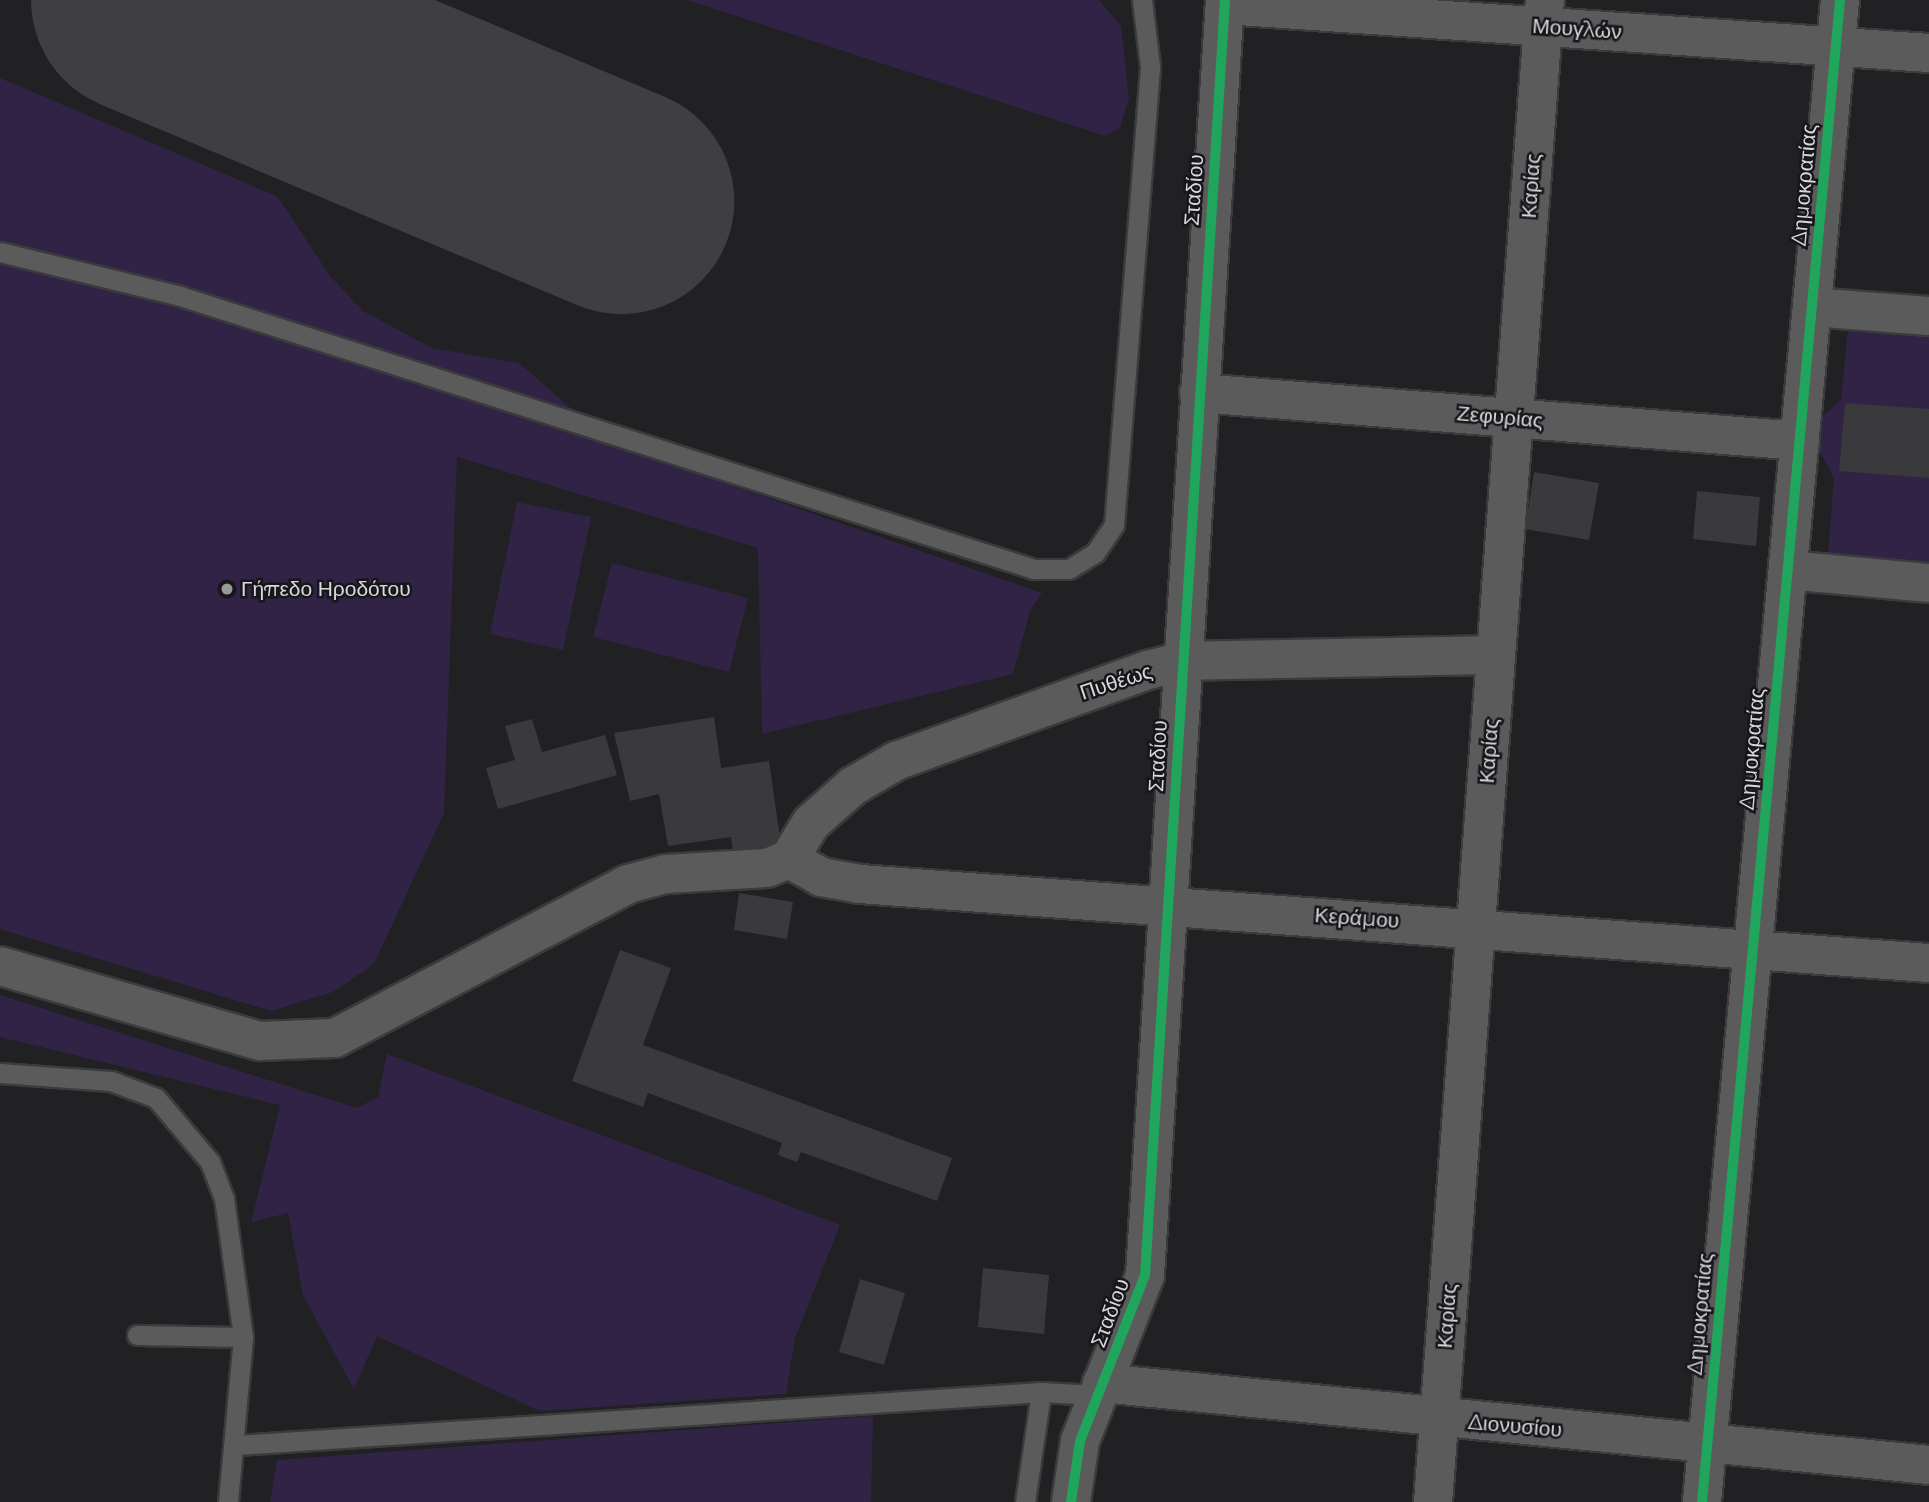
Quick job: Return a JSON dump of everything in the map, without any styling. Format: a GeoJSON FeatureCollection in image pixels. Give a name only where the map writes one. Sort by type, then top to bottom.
{"type":"FeatureCollection","features":[{"type":"Feature","properties":{"kind":"street","name":"Δημοκρατίας"},"geometry":{"type":"LineString","coordinates":[[1702,1502],[1840,0]]}},
{"type":"Feature","properties":{"kind":"street","name":"Μουγλών"},"geometry":{"type":"LineString","coordinates":[[1225,2],[1544,13],[1836,47],[1929,53]]}},
{"type":"Feature","properties":{"kind":"street","name":"Σταδίου"},"geometry":{"type":"LineString","coordinates":[[1071,1502],[1080,1441],[1145,1275],[1225,2]]}},
{"type":"Feature","properties":{"kind":"street","name":"Καρίας"},"geometry":{"type":"LineString","coordinates":[[1433,1502],[1544,13]]}},
{"type":"Feature","properties":{"kind":"street"},"geometry":{"type":"LineString","coordinates":[[1812,307],[1929,316]]}},
{"type":"Feature","properties":{"kind":"street","name":"Ζεφυρίας"},"geometry":{"type":"LineString","coordinates":[[1199,393],[1800,441]]}},
{"type":"Feature","properties":{"kind":"street"},"geometry":{"type":"LineString","coordinates":[[1788,569],[1929,583]]}},
{"type":"Feature","properties":{"kind":"street","name":"Πυθέως"},"geometry":{"type":"LineString","coordinates":[[789,859],[811,823],[896,761],[1183,661],[1496,655]]}},
{"type":"Feature","properties":{"kind":"street"},"geometry":{"type":"LineString","coordinates":[[0,966],[260,1041],[335,1038],[628,884],[666,874],[767,868],[789,859]]}},
{"type":"Feature","properties":{"kind":"street","name":"Κεράμου"},"geometry":{"type":"LineString","coordinates":[[789,859],[835,881],[1476,925],[1929,963]]}},
{"type":"Feature","properties":{"kind":"street","name":"Διονυσίου"},"geometry":{"type":"LineString","coordinates":[[1099,1389],[1929,1465]]}},
{"type":"Feature","properties":{"kind":"lane"},"geometry":{"type":"LineString","coordinates":[[0,253],[180,296],[1034,569],[1069,569],[1095,553],[1114,525],[1150,66],[1142,0]]}},
{"type":"Feature","properties":{"kind":"lane"},"geometry":{"type":"LineString","coordinates":[[0,1073],[111,1081],[156,1098],[180,1123],[210,1162],[224,1198],[243,1337],[237,1445],[228,1502]]}},
{"type":"Feature","properties":{"kind":"lane"},"geometry":{"type":"LineString","coordinates":[[137,1335],[243,1337]]}},
{"type":"Feature","properties":{"kind":"lane"},"geometry":{"type":"LineString","coordinates":[[237,1445],[1099,1389]]}},
{"type":"Feature","properties":{"kind":"lane"},"geometry":{"type":"LineString","coordinates":[[1025,1502],[1041,1392]]}},
{"type":"Feature","properties":{"kind":"shaded area"},"geometry":{"type":"Polygon","coordinates":[[[687,0],[1099,0],[1121,26],[1129,98],[1120,128],[1105,136],[687,0]]]}},
{"type":"Feature","properties":{"kind":"shaded area","name":"Γήπεδο Ηροδότου"},"geometry":{"type":"Polygon","coordinates":[[[0,78],[278,197],[330,276],[363,311],[432,348],[519,363],[612,444],[1042,593],[1030,611],[1013,674],[762,734],[758,548],[457,457],[444,813],[374,964],[333,992],[271,1011],[0,929],[0,78]]]}},
{"type":"Feature","properties":{"kind":"shaded area"},"geometry":{"type":"Polygon","coordinates":[[[1848,327],[1929,334],[1929,563],[1828,553],[1834,478],[1815,442],[1824,415],[1841,400],[1848,327]]]}},
{"type":"Feature","properties":{"kind":"shaded area"},"geometry":{"type":"Polygon","coordinates":[[[517,502],[591,517],[563,650],[490,634],[517,502]]]}},
{"type":"Feature","properties":{"kind":"shaded area"},"geometry":{"type":"Polygon","coordinates":[[[612,563],[748,598],[729,672],[593,637],[612,563]]]}},
{"type":"Feature","properties":{"kind":"shaded area"},"geometry":{"type":"Polygon","coordinates":[[[0,995],[357,1108],[378,1097],[387,1054],[840,1225],[795,1338],[786,1394],[540,1411],[377,1336],[354,1389],[303,1295],[288,1213],[251,1222],[280,1105],[0,1037],[0,995]]]}},
{"type":"Feature","properties":{"kind":"shaded area"},"geometry":{"type":"Polygon","coordinates":[[[873,1416],[871,1502],[270,1502],[277,1460],[873,1416]]]}},
{"type":"Feature","properties":{"kind":"building"},"geometry":{"type":"Polygon","coordinates":[[[1845,403],[1929,409],[1929,478],[1839,471],[1845,403]]]}},
{"type":"Feature","properties":{"kind":"building"},"geometry":{"type":"Polygon","coordinates":[[[1534,472],[1599,483],[1589,540],[1525,529],[1534,472]]]}},
{"type":"Feature","properties":{"kind":"building"},"geometry":{"type":"Polygon","coordinates":[[[1697,491],[1760,497],[1756,546],[1693,539],[1697,491]]]}},
{"type":"Feature","properties":{"kind":"building"},"geometry":{"type":"Polygon","coordinates":[[[714,717],[721,768],[769,761],[781,844],[733,851],[731,837],[668,846],[659,794],[630,801],[614,733],[714,717]]]}},
{"type":"Feature","properties":{"kind":"building"},"geometry":{"type":"Polygon","coordinates":[[[532,719],[542,752],[605,735],[617,775],[498,809],[486,768],[515,760],[505,726],[532,719]]]}},
{"type":"Feature","properties":{"kind":"building"},"geometry":{"type":"Polygon","coordinates":[[[739,893],[793,902],[787,939],[734,930],[739,893]]]}},
{"type":"Feature","properties":{"kind":"building"},"geometry":{"type":"Polygon","coordinates":[[[620,950],[671,968],[643,1045],[952,1158],[937,1201],[801,1152],[797,1162],[778,1155],[782,1143],[648,1093],[643,1107],[572,1081],[620,950]]]}},
{"type":"Feature","properties":{"kind":"building"},"geometry":{"type":"Polygon","coordinates":[[[983,1268],[1049,1275],[1044,1334],[978,1327],[983,1268]]]}},
{"type":"Feature","properties":{"kind":"building"},"geometry":{"type":"Polygon","coordinates":[[[860,1279],[905,1293],[884,1365],[839,1352],[860,1279]]]}},
{"type":"Feature","properties":{"kind":"runway"},"geometry":{"type":"LineString","coordinates":[[144,0],[621,201]]}},
{"type":"Feature","properties":{"kind":"cycle path"},"geometry":{"type":"LineString","coordinates":[[1071,1502],[1080,1441],[1145,1275],[1225,0]]}},
{"type":"Feature","properties":{"kind":"cycle path"},"geometry":{"type":"LineString","coordinates":[[1702,1502],[1840,0]]}},
{"type":"Feature","properties":{"kind":"place","name":"Γήπεδο Ηροδότου"},"geometry":{"type":"Point","coordinates":[227,589]}}]}
